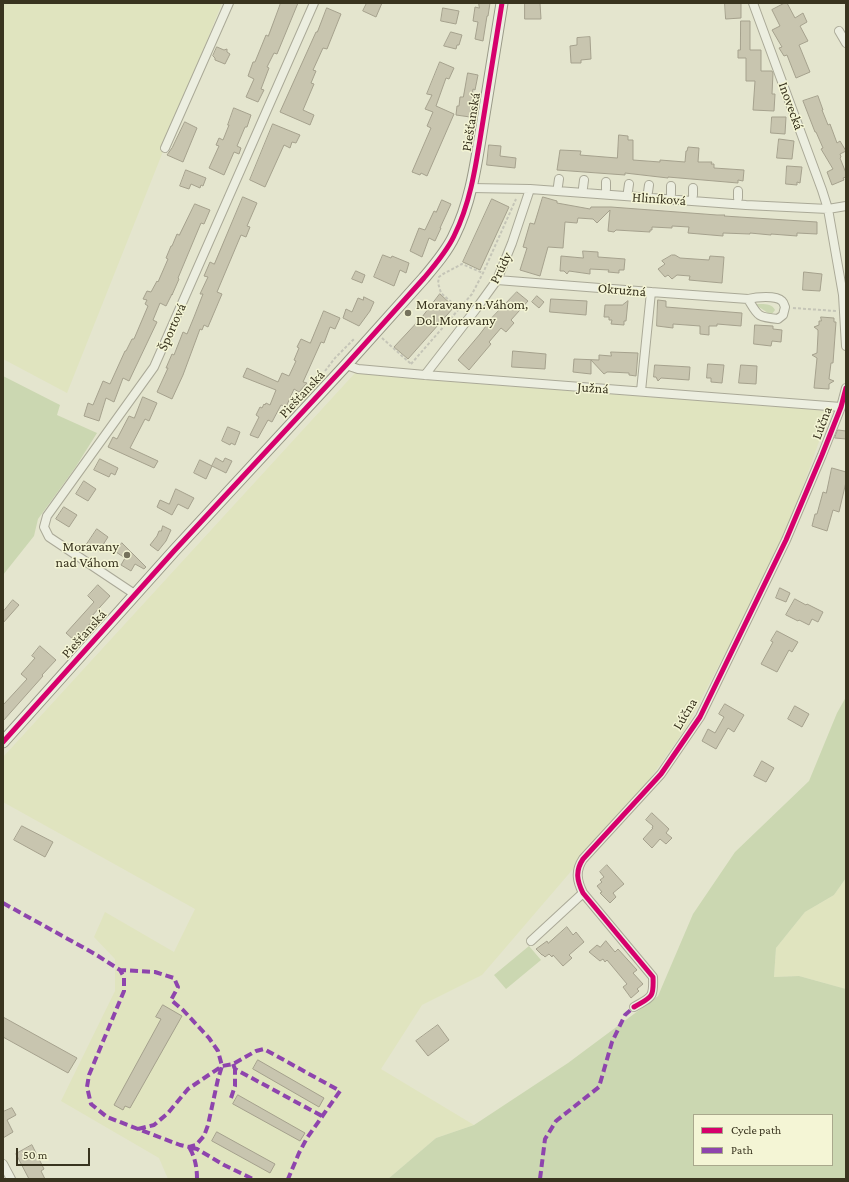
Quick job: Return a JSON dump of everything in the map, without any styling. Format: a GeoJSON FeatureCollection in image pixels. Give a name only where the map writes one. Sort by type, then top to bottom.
{"type":"FeatureCollection","features":[{"type":"Feature","properties":{"kind":"main road","name":"Piešťanská"},"geometry":{"type":"LineString","coordinates":[[3,742],[287,428],[346,365],[434,266],[454,237],[471,188],[502,3]]}},
{"type":"Feature","properties":{"kind":"street"},"geometry":{"type":"LineString","coordinates":[[165,148],[230,3]]}},
{"type":"Feature","properties":{"kind":"street","name":"Športová"},"geometry":{"type":"LineString","coordinates":[[136,595],[49,537],[44,527],[46,516],[154,367],[314,3]]}},
{"type":"Feature","properties":{"kind":"street","name":"Inovecká"},"geometry":{"type":"LineString","coordinates":[[753,3],[828,209]]}},
{"type":"Feature","properties":{"kind":"street"},"geometry":{"type":"LineString","coordinates":[[840,30],[846,43]]}},
{"type":"Feature","properties":{"kind":"street","name":"Hliníková"},"geometry":{"type":"LineString","coordinates":[[471,188],[530,189],[746,205],[828,209],[846,206]]}},
{"type":"Feature","properties":{"kind":"street","name":"Prúdy"},"geometry":{"type":"LineString","coordinates":[[425,375],[497,280],[512,243],[530,189]]}},
{"type":"Feature","properties":{"kind":"street"},"geometry":{"type":"LineString","coordinates":[[828,209],[843,295],[846,346]]}},
{"type":"Feature","properties":{"kind":"street","name":"Okružná"},"geometry":{"type":"LineString","coordinates":[[497,280],[748,299],[757,297],[777,298],[782,301],[785,307]]}},
{"type":"Feature","properties":{"kind":"street"},"geometry":{"type":"LineString","coordinates":[[641,391],[651,292]]}},
{"type":"Feature","properties":{"kind":"street"},"geometry":{"type":"LineString","coordinates":[[748,299],[757,314],[764,318],[778,319],[783,315],[785,307]]}},
{"type":"Feature","properties":{"kind":"street","name":"Južná"},"geometry":{"type":"LineString","coordinates":[[346,365],[358,369],[425,375],[841,407]]}},
{"type":"Feature","properties":{"kind":"street","name":"Lúčna"},"geometry":{"type":"LineString","coordinates":[[634,1008],[651,996],[653,989],[653,977],[583,893],[578,882],[579,865],[661,774],[700,717],[786,540],[841,407],[846,388]]}},
{"type":"Feature","properties":{"kind":"street"},"geometry":{"type":"LineString","coordinates":[[531,941],[583,893]]}},
{"type":"Feature","properties":{"kind":"street"},"geometry":{"type":"LineString","coordinates":[[3,1164],[11,1179]]}},
{"type":"Feature","properties":{"kind":"path"},"geometry":{"type":"LineString","coordinates":[[407,368],[472,294],[483,273],[518,194],[530,189]]}},
{"type":"Feature","properties":{"kind":"path"},"geometry":{"type":"LineString","coordinates":[[459,309],[441,293],[438,283],[439,277],[462,264],[483,273]]}},
{"type":"Feature","properties":{"kind":"path"},"geometry":{"type":"LineString","coordinates":[[785,307],[844,312]]}},
{"type":"Feature","properties":{"kind":"path"},"geometry":{"type":"LineString","coordinates":[[323,374],[335,358],[357,336]]}},
{"type":"Feature","properties":{"kind":"path"},"geometry":{"type":"LineString","coordinates":[[382,338],[411,364]]}},
{"type":"Feature","properties":{"kind":"green space"},"geometry":{"type":"Polygon","coordinates":[[[3,3],[222,3],[67,393],[3,359],[3,3]]]}},
{"type":"Feature","properties":{"kind":"green space"},"geometry":{"type":"Polygon","coordinates":[[[756,305],[770,305],[775,310],[772,314],[768,313],[756,305]]]}},
{"type":"Feature","properties":{"kind":"green space"},"geometry":{"type":"Polygon","coordinates":[[[355,373],[830,411],[782,545],[686,728],[646,784],[482,975],[422,1005],[381,1069],[474,1125],[436,1138],[388,1179],[168,1179],[159,1158],[61,1101],[115,991],[115,959],[94,937],[105,912],[174,952],[195,909],[3,802],[3,757],[355,373]]]}},
{"type":"Feature","properties":{"kind":"green space"},"geometry":{"type":"Polygon","coordinates":[[[3,376],[60,405],[57,415],[97,433],[75,468],[38,519],[34,536],[3,575],[3,376]]]}},
{"type":"Feature","properties":{"kind":"green space"},"geometry":{"type":"Polygon","coordinates":[[[846,697],[846,878],[834,895],[805,912],[776,948],[774,977],[799,976],[846,989],[846,1179],[388,1179],[436,1138],[474,1125],[568,1063],[658,996],[693,914],[735,852],[809,781],[837,713],[846,697]]]}},
{"type":"Feature","properties":{"kind":"green space"},"geometry":{"type":"Polygon","coordinates":[[[846,878],[846,989],[799,976],[774,977],[776,948],[805,912],[834,895],[846,878]]]}},
{"type":"Feature","properties":{"kind":"green space"},"geometry":{"type":"Polygon","coordinates":[[[529,946],[541,960],[506,989],[494,975],[529,946]]]}},
{"type":"Feature","properties":{"kind":"building"},"geometry":{"type":"Polygon","coordinates":[[[281,3],[298,3],[277,54],[274,53],[267,67],[269,68],[261,89],[264,90],[258,102],[246,97],[254,79],[248,76],[266,35],[268,36],[281,3]]]}},
{"type":"Feature","properties":{"kind":"building"},"geometry":{"type":"Polygon","coordinates":[[[367,3],[382,3],[376,17],[363,11],[367,3]]]}},
{"type":"Feature","properties":{"kind":"building"},"geometry":{"type":"Polygon","coordinates":[[[479,3],[490,3],[483,41],[475,39],[478,22],[473,21],[475,7],[479,8],[479,3]]]}},
{"type":"Feature","properties":{"kind":"building"},"geometry":{"type":"Polygon","coordinates":[[[525,3],[540,3],[541,19],[525,19],[525,3]]]}},
{"type":"Feature","properties":{"kind":"building"},"geometry":{"type":"Polygon","coordinates":[[[725,3],[741,3],[741,18],[726,19],[725,3]]]}},
{"type":"Feature","properties":{"kind":"building"},"geometry":{"type":"Polygon","coordinates":[[[787,3],[795,18],[803,13],[807,22],[800,26],[808,41],[799,45],[810,72],[796,78],[787,55],[784,56],[779,48],[782,47],[772,30],[780,26],[772,10],[787,3]]]}},
{"type":"Feature","properties":{"kind":"building"},"geometry":{"type":"Polygon","coordinates":[[[327,8],[341,14],[327,49],[323,48],[313,70],[316,71],[311,83],[314,84],[303,110],[314,115],[310,125],[280,112],[327,8]]]}},
{"type":"Feature","properties":{"kind":"building"},"geometry":{"type":"Polygon","coordinates":[[[443,8],[459,11],[456,24],[441,21],[443,8]]]}},
{"type":"Feature","properties":{"kind":"building"},"geometry":{"type":"Polygon","coordinates":[[[741,21],[750,21],[750,50],[761,50],[761,71],[772,71],[773,73],[772,94],[775,94],[774,111],[753,110],[755,81],[746,81],[746,58],[738,58],[738,50],[740,50],[741,21]]]}},
{"type":"Feature","properties":{"kind":"building"},"geometry":{"type":"Polygon","coordinates":[[[451,32],[462,35],[456,49],[444,46],[451,32]]]}},
{"type":"Feature","properties":{"kind":"building"},"geometry":{"type":"Polygon","coordinates":[[[590,37],[591,59],[581,60],[581,63],[571,63],[570,46],[577,45],[577,38],[590,37]]]}},
{"type":"Feature","properties":{"kind":"building"},"geometry":{"type":"Polygon","coordinates":[[[217,47],[224,50],[227,49],[227,52],[230,54],[225,64],[215,60],[213,56],[217,47]]]}},
{"type":"Feature","properties":{"kind":"building"},"geometry":{"type":"Polygon","coordinates":[[[440,62],[454,68],[449,79],[446,78],[436,106],[454,114],[427,176],[421,173],[420,175],[412,172],[431,128],[427,126],[433,112],[425,109],[432,95],[427,94],[440,62]]]}},
{"type":"Feature","properties":{"kind":"building"},"geometry":{"type":"Polygon","coordinates":[[[468,73],[478,75],[475,90],[473,89],[470,117],[456,115],[460,97],[463,97],[468,73]]]}},
{"type":"Feature","properties":{"kind":"building"},"geometry":{"type":"Polygon","coordinates":[[[818,96],[828,125],[830,124],[837,143],[840,141],[846,151],[840,154],[840,158],[846,173],[846,177],[843,178],[844,180],[832,185],[827,172],[833,169],[821,149],[823,148],[803,101],[818,96]]]}},
{"type":"Feature","properties":{"kind":"building"},"geometry":{"type":"Polygon","coordinates":[[[234,108],[251,115],[247,127],[245,127],[237,146],[241,148],[239,154],[234,152],[224,175],[209,168],[219,146],[216,145],[219,138],[223,140],[234,108]]]}},
{"type":"Feature","properties":{"kind":"building"},"geometry":{"type":"Polygon","coordinates":[[[772,117],[786,117],[785,134],[771,133],[772,117]]]}},
{"type":"Feature","properties":{"kind":"building"},"geometry":{"type":"Polygon","coordinates":[[[185,122],[197,128],[183,162],[167,155],[185,122]]]}},
{"type":"Feature","properties":{"kind":"building"},"geometry":{"type":"Polygon","coordinates":[[[273,124],[300,135],[296,143],[292,142],[290,148],[284,145],[265,187],[250,180],[273,124]]]}},
{"type":"Feature","properties":{"kind":"building"},"geometry":{"type":"Polygon","coordinates":[[[619,135],[628,136],[628,140],[633,140],[633,160],[685,162],[688,147],[699,148],[698,162],[712,162],[711,164],[714,164],[714,168],[744,170],[743,181],[738,180],[738,183],[625,173],[625,175],[557,170],[560,150],[581,151],[580,155],[617,158],[619,135]]]}},
{"type":"Feature","properties":{"kind":"building"},"geometry":{"type":"Polygon","coordinates":[[[779,139],[794,141],[792,159],[777,158],[779,139]]]}},
{"type":"Feature","properties":{"kind":"building"},"geometry":{"type":"Polygon","coordinates":[[[489,145],[501,146],[500,156],[516,158],[515,168],[487,165],[489,145]]]}},
{"type":"Feature","properties":{"kind":"building"},"geometry":{"type":"Polygon","coordinates":[[[787,166],[802,167],[800,183],[797,182],[797,185],[786,184],[787,166]]]}},
{"type":"Feature","properties":{"kind":"building"},"geometry":{"type":"Polygon","coordinates":[[[186,170],[206,178],[203,186],[201,185],[200,188],[191,184],[189,189],[180,186],[186,170]]]}},
{"type":"Feature","properties":{"kind":"building"},"geometry":{"type":"Polygon","coordinates":[[[243,197],[257,203],[247,226],[250,227],[246,237],[241,235],[217,292],[222,294],[208,327],[204,325],[202,330],[200,329],[183,375],[172,399],[157,392],[168,368],[166,368],[172,354],[174,355],[183,332],[187,334],[203,294],[200,294],[208,277],[204,276],[210,262],[214,264],[243,197]]]}},
{"type":"Feature","properties":{"kind":"building"},"geometry":{"type":"Polygon","coordinates":[[[543,197],[557,201],[557,203],[590,209],[591,207],[611,207],[817,222],[817,234],[797,233],[797,236],[723,233],[723,236],[688,233],[689,227],[672,226],[672,228],[652,227],[650,232],[616,230],[614,232],[608,231],[610,210],[597,223],[593,219],[578,218],[577,223],[565,222],[563,248],[548,247],[540,276],[520,270],[527,248],[523,247],[530,223],[534,224],[543,197]]]}},
{"type":"Feature","properties":{"kind":"building"},"geometry":{"type":"Polygon","coordinates":[[[492,199],[509,207],[480,270],[463,262],[492,199]]]}},
{"type":"Feature","properties":{"kind":"building"},"geometry":{"type":"Polygon","coordinates":[[[442,200],[451,204],[435,241],[429,238],[422,257],[410,251],[419,228],[425,230],[434,211],[436,212],[442,200]]]}},
{"type":"Feature","properties":{"kind":"building"},"geometry":{"type":"Polygon","coordinates":[[[195,204],[210,210],[204,224],[201,223],[172,295],[166,306],[160,303],[153,320],[157,322],[129,381],[123,378],[114,402],[106,398],[99,421],[84,416],[88,403],[93,405],[103,381],[110,384],[125,351],[132,339],[134,339],[148,306],[145,304],[147,300],[143,299],[147,291],[151,292],[157,281],[158,282],[168,259],[166,258],[171,246],[177,234],[179,235],[195,204]]]}},
{"type":"Feature","properties":{"kind":"building"},"geometry":{"type":"Polygon","coordinates":[[[583,251],[598,252],[598,257],[625,259],[624,270],[619,270],[619,273],[608,272],[609,270],[590,269],[590,274],[569,271],[567,274],[564,271],[560,271],[561,256],[583,258],[583,251]]]}},
{"type":"Feature","properties":{"kind":"building"},"geometry":{"type":"Polygon","coordinates":[[[383,255],[391,258],[392,256],[409,263],[406,273],[400,270],[394,286],[374,277],[383,255]]]}},
{"type":"Feature","properties":{"kind":"building"},"geometry":{"type":"Polygon","coordinates":[[[672,255],[680,258],[709,260],[710,256],[724,257],[722,283],[689,280],[690,276],[677,275],[672,279],[668,275],[665,277],[658,269],[665,264],[662,261],[672,255]]]}},
{"type":"Feature","properties":{"kind":"building"},"geometry":{"type":"Polygon","coordinates":[[[356,271],[365,275],[362,283],[352,279],[356,271]]]}},
{"type":"Feature","properties":{"kind":"building"},"geometry":{"type":"Polygon","coordinates":[[[804,272],[822,274],[820,291],[803,290],[804,272]]]}},
{"type":"Feature","properties":{"kind":"building"},"geometry":{"type":"Polygon","coordinates":[[[517,292],[528,301],[511,320],[514,323],[506,332],[501,328],[489,342],[491,344],[469,370],[458,360],[489,321],[517,292]]]}},
{"type":"Feature","properties":{"kind":"building"},"geometry":{"type":"Polygon","coordinates":[[[440,294],[454,307],[408,359],[394,347],[422,317],[440,294]]]}},
{"type":"Feature","properties":{"kind":"building"},"geometry":{"type":"Polygon","coordinates":[[[537,296],[544,302],[539,308],[532,302],[537,296]]]}},
{"type":"Feature","properties":{"kind":"building"},"geometry":{"type":"Polygon","coordinates":[[[364,297],[374,302],[370,311],[359,326],[343,318],[346,309],[352,312],[358,298],[363,300],[364,297]]]}},
{"type":"Feature","properties":{"kind":"building"},"geometry":{"type":"Polygon","coordinates":[[[551,299],[587,301],[586,315],[550,312],[551,299]]]}},
{"type":"Feature","properties":{"kind":"building"},"geometry":{"type":"Polygon","coordinates":[[[658,300],[666,301],[666,307],[742,313],[741,326],[717,324],[717,326],[709,326],[709,335],[700,334],[700,326],[673,324],[673,328],[657,326],[658,300]]]}},
{"type":"Feature","properties":{"kind":"building"},"geometry":{"type":"Polygon","coordinates":[[[628,301],[626,321],[624,321],[624,325],[611,324],[612,320],[609,320],[609,317],[604,317],[605,305],[622,305],[628,301]]]}},
{"type":"Feature","properties":{"kind":"building"},"geometry":{"type":"Polygon","coordinates":[[[324,311],[340,318],[335,329],[330,327],[324,343],[321,342],[303,382],[307,383],[299,392],[294,389],[286,407],[281,405],[272,422],[268,420],[258,438],[250,435],[259,417],[256,415],[260,407],[262,408],[266,403],[270,405],[276,390],[243,377],[247,368],[278,382],[282,373],[289,376],[296,361],[294,360],[299,348],[297,347],[301,339],[310,343],[324,311]]]}},
{"type":"Feature","properties":{"kind":"building"},"geometry":{"type":"Polygon","coordinates":[[[821,317],[834,318],[834,322],[836,322],[833,363],[831,363],[829,379],[834,381],[829,384],[829,389],[814,388],[817,358],[812,355],[817,353],[818,330],[814,327],[819,325],[821,317]]]}},
{"type":"Feature","properties":{"kind":"building"},"geometry":{"type":"Polygon","coordinates":[[[755,325],[773,326],[773,329],[782,330],[781,342],[772,341],[771,346],[754,344],[755,325]]]}},
{"type":"Feature","properties":{"kind":"building"},"geometry":{"type":"Polygon","coordinates":[[[513,351],[546,354],[545,369],[512,367],[513,351]]]}},
{"type":"Feature","properties":{"kind":"building"},"geometry":{"type":"Polygon","coordinates":[[[611,352],[638,353],[636,376],[629,375],[629,373],[607,372],[604,374],[591,360],[591,374],[573,372],[574,359],[599,360],[599,355],[611,356],[611,352]]]}},
{"type":"Feature","properties":{"kind":"building"},"geometry":{"type":"Polygon","coordinates":[[[708,364],[724,365],[722,383],[711,382],[711,378],[707,378],[708,364]]]}},
{"type":"Feature","properties":{"kind":"building"},"geometry":{"type":"Polygon","coordinates":[[[655,365],[690,367],[689,380],[661,378],[658,381],[656,377],[654,377],[655,365]]]}},
{"type":"Feature","properties":{"kind":"building"},"geometry":{"type":"Polygon","coordinates":[[[741,365],[757,366],[756,384],[739,383],[741,365]]]}},
{"type":"Feature","properties":{"kind":"building"},"geometry":{"type":"Polygon","coordinates":[[[143,397],[157,403],[149,421],[145,419],[130,448],[158,461],[154,468],[108,447],[113,437],[117,439],[129,416],[134,418],[143,397]]]}},
{"type":"Feature","properties":{"kind":"building"},"geometry":{"type":"Polygon","coordinates":[[[228,427],[240,432],[235,445],[231,443],[230,445],[222,441],[228,427]]]}},
{"type":"Feature","properties":{"kind":"building"},"geometry":{"type":"Polygon","coordinates":[[[838,430],[846,431],[846,439],[835,438],[838,430]]]}},
{"type":"Feature","properties":{"kind":"building"},"geometry":{"type":"Polygon","coordinates":[[[216,458],[223,462],[225,458],[232,461],[226,473],[212,466],[216,458]]]}},
{"type":"Feature","properties":{"kind":"building"},"geometry":{"type":"Polygon","coordinates":[[[100,459],[118,468],[115,475],[111,473],[109,477],[94,470],[100,459]]]}},
{"type":"Feature","properties":{"kind":"building"},"geometry":{"type":"Polygon","coordinates":[[[200,460],[212,466],[206,479],[194,473],[200,460]]]}},
{"type":"Feature","properties":{"kind":"building"},"geometry":{"type":"Polygon","coordinates":[[[832,468],[846,472],[846,482],[839,512],[833,510],[827,531],[812,526],[823,492],[826,493],[832,468]]]}},
{"type":"Feature","properties":{"kind":"building"},"geometry":{"type":"Polygon","coordinates":[[[84,481],[96,489],[88,501],[76,494],[84,481]]]}},
{"type":"Feature","properties":{"kind":"building"},"geometry":{"type":"Polygon","coordinates":[[[176,489],[194,498],[188,509],[178,504],[172,515],[157,507],[160,500],[169,504],[176,489]]]}},
{"type":"Feature","properties":{"kind":"building"},"geometry":{"type":"Polygon","coordinates":[[[64,507],[77,515],[69,527],[56,519],[64,507]]]}},
{"type":"Feature","properties":{"kind":"building"},"geometry":{"type":"Polygon","coordinates":[[[163,526],[171,530],[166,541],[158,551],[150,545],[163,526]]]}},
{"type":"Feature","properties":{"kind":"building"},"geometry":{"type":"Polygon","coordinates":[[[97,529],[108,537],[99,551],[87,544],[97,529]]]}},
{"type":"Feature","properties":{"kind":"building","name":"Moravany nad Váhom"},"geometry":{"type":"Polygon","coordinates":[[[122,543],[146,567],[144,569],[135,564],[131,571],[121,565],[125,558],[116,552],[122,543]]]}},
{"type":"Feature","properties":{"kind":"building"},"geometry":{"type":"Polygon","coordinates":[[[98,585],[110,596],[91,617],[94,619],[75,641],[66,633],[94,602],[88,596],[98,585]]]}},
{"type":"Feature","properties":{"kind":"building"},"geometry":{"type":"Polygon","coordinates":[[[780,588],[790,593],[786,602],[776,598],[780,588]]]}},
{"type":"Feature","properties":{"kind":"building"},"geometry":{"type":"Polygon","coordinates":[[[795,599],[823,612],[818,622],[812,619],[809,625],[786,615],[795,599]]]}},
{"type":"Feature","properties":{"kind":"building"},"geometry":{"type":"Polygon","coordinates":[[[13,600],[19,605],[3,623],[3,612],[13,600]]]}},
{"type":"Feature","properties":{"kind":"building"},"geometry":{"type":"Polygon","coordinates":[[[777,631],[798,642],[792,652],[789,650],[777,672],[761,664],[777,631]]]}},
{"type":"Feature","properties":{"kind":"building"},"geometry":{"type":"Polygon","coordinates":[[[40,646],[56,660],[3,721],[3,703],[4,704],[27,679],[21,674],[35,658],[32,656],[40,646]]]}},
{"type":"Feature","properties":{"kind":"building"},"geometry":{"type":"Polygon","coordinates":[[[725,704],[744,715],[734,732],[728,728],[716,749],[702,741],[708,729],[715,733],[724,717],[719,714],[725,704]]]}},
{"type":"Feature","properties":{"kind":"building"},"geometry":{"type":"Polygon","coordinates":[[[795,706],[809,714],[802,727],[788,719],[795,706]]]}},
{"type":"Feature","properties":{"kind":"building"},"geometry":{"type":"Polygon","coordinates":[[[762,761],[774,768],[766,782],[754,776],[762,761]]]}},
{"type":"Feature","properties":{"kind":"building"},"geometry":{"type":"Polygon","coordinates":[[[652,813],[669,829],[666,833],[672,838],[666,844],[660,839],[652,848],[643,839],[653,828],[653,826],[646,820],[652,813]]]}},
{"type":"Feature","properties":{"kind":"building"},"geometry":{"type":"Polygon","coordinates":[[[22,826],[53,842],[45,857],[14,840],[22,826]]]}},
{"type":"Feature","properties":{"kind":"building"},"geometry":{"type":"Polygon","coordinates":[[[607,865],[624,884],[613,893],[616,897],[610,903],[600,893],[602,892],[597,886],[602,882],[600,880],[604,877],[600,872],[607,865]]]}},
{"type":"Feature","properties":{"kind":"building"},"geometry":{"type":"Polygon","coordinates":[[[567,927],[573,935],[576,932],[584,942],[569,955],[572,958],[563,966],[553,955],[552,957],[549,954],[545,957],[536,949],[547,941],[548,943],[567,927]]]}},
{"type":"Feature","properties":{"kind":"building"},"geometry":{"type":"Polygon","coordinates":[[[606,941],[615,952],[618,949],[637,970],[633,973],[643,984],[637,989],[639,991],[631,998],[623,987],[627,984],[607,960],[605,962],[603,959],[600,961],[589,952],[597,945],[600,947],[606,941]]]}},
{"type":"Feature","properties":{"kind":"building"},"geometry":{"type":"Polygon","coordinates":[[[163,1005],[182,1016],[130,1108],[125,1106],[123,1110],[114,1105],[161,1019],[156,1017],[163,1005]]]}},
{"type":"Feature","properties":{"kind":"building"},"geometry":{"type":"Polygon","coordinates":[[[3,1017],[77,1058],[68,1073],[3,1037],[3,1017]]]}},
{"type":"Feature","properties":{"kind":"building"},"geometry":{"type":"Polygon","coordinates":[[[438,1025],[449,1040],[428,1056],[416,1041],[438,1025]]]}},
{"type":"Feature","properties":{"kind":"building"},"geometry":{"type":"Polygon","coordinates":[[[258,1060],[324,1098],[319,1107],[253,1069],[258,1060]]]}},
{"type":"Feature","properties":{"kind":"building"},"geometry":{"type":"Polygon","coordinates":[[[238,1095],[305,1133],[300,1141],[233,1104],[238,1095]]]}},
{"type":"Feature","properties":{"kind":"building"},"geometry":{"type":"Polygon","coordinates":[[[12,1108],[16,1115],[7,1120],[13,1132],[3,1138],[3,1112],[12,1108]]]}},
{"type":"Feature","properties":{"kind":"building"},"geometry":{"type":"Polygon","coordinates":[[[217,1132],[275,1164],[270,1173],[212,1141],[217,1132]]]}},
{"type":"Feature","properties":{"kind":"building"},"geometry":{"type":"Polygon","coordinates":[[[32,1145],[44,1169],[41,1171],[45,1179],[29,1179],[16,1154],[32,1145]]]}},
{"type":"Feature","properties":{"kind":"marked path"},"geometry":{"type":"LineString","coordinates":[[3,903],[95,954],[120,970],[124,977],[124,991],[89,1075],[87,1087],[91,1104],[107,1117],[180,1145],[189,1147],[196,1145],[204,1136],[208,1125],[222,1066],[218,1051],[209,1038],[183,1010],[171,1000],[178,987],[174,978],[155,972],[120,970]]}},
{"type":"Feature","properties":{"kind":"marked path"},"geometry":{"type":"LineString","coordinates":[[540,1179],[545,1139],[556,1121],[599,1087],[612,1042],[625,1015],[634,1007]]}},
{"type":"Feature","properties":{"kind":"marked path"},"geometry":{"type":"LineString","coordinates":[[138,1129],[154,1125],[168,1113],[188,1089],[222,1066],[233,1064],[256,1051],[264,1049],[340,1091],[307,1138],[288,1179]]}},
{"type":"Feature","properties":{"kind":"marked path"},"geometry":{"type":"LineString","coordinates":[[233,1064],[235,1069],[322,1116]]}},
{"type":"Feature","properties":{"kind":"marked path"},"geometry":{"type":"LineString","coordinates":[[231,1098],[235,1086],[235,1069]]}},
{"type":"Feature","properties":{"kind":"marked path"},"geometry":{"type":"LineString","coordinates":[[197,1179],[197,1170],[189,1147],[197,1149],[224,1165],[253,1179]]}},
{"type":"Feature","properties":{"kind":"cycle path"},"geometry":{"type":"LineString","coordinates":[[3,742],[174,551],[346,365],[424,278],[451,242],[465,210],[472,183],[502,3]]}},
{"type":"Feature","properties":{"kind":"cycle path"},"geometry":{"type":"LineString","coordinates":[[634,1007],[648,999],[652,994],[653,977],[583,893],[578,880],[580,863],[661,774],[700,717],[786,540],[841,407],[846,388]]}},
{"type":"Feature","properties":{"kind":"place","name":"Moravany n.Váhom, Dol.Moravany"},"geometry":{"type":"Point","coordinates":[408,313]}},
{"type":"Feature","properties":{"kind":"place","name":"Moravany nad Váhom"},"geometry":{"type":"Point","coordinates":[127,555]}}]}
